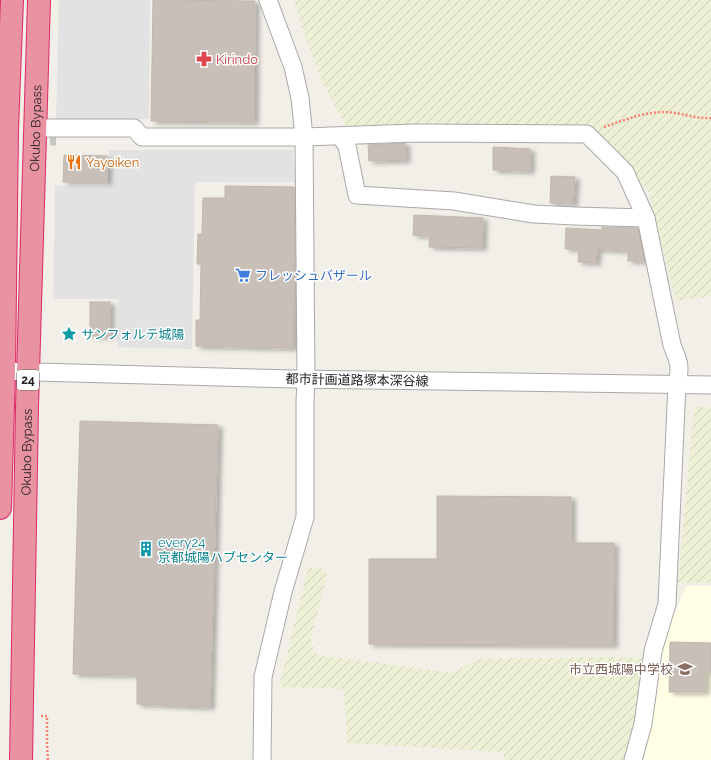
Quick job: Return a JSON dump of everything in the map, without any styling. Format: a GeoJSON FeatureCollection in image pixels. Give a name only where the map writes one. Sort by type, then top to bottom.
{"type":"FeatureCollection","features":[{"type":"Feature","properties":{"kind":"highway","name":"Okubo Bypass"},"geometry":{"type":"LineString","coordinates":[[0,508],[3,129],[12,0]]}},
{"type":"Feature","properties":{"kind":"highway","name":"Okubo Bypass"},"geometry":{"type":"LineString","coordinates":[[22,756],[29,372],[39,0]]}},
{"type":"Feature","properties":{"kind":"street"},"geometry":{"type":"LineString","coordinates":[[262,760],[263,677],[283,592],[305,517],[306,379],[304,137],[300,98],[293,67],[268,0]]}},
{"type":"Feature","properties":{"kind":"street"},"geometry":{"type":"LineString","coordinates":[[36,128],[134,128],[142,137]]}},
{"type":"Feature","properties":{"kind":"street"},"geometry":{"type":"LineString","coordinates":[[56,137],[304,137],[414,133],[587,134],[625,172],[646,218],[672,345],[679,361],[680,370],[677,385],[678,400],[667,604],[653,651],[643,724],[633,760]]}},
{"type":"Feature","properties":{"kind":"street"},"geometry":{"type":"LineString","coordinates":[[340,136],[347,146],[357,195],[454,201],[534,214],[646,218]]}},
{"type":"Feature","properties":{"kind":"street","name":"都市計画道路塚本深谷線"},"geometry":{"type":"LineString","coordinates":[[2,372],[60,372],[306,379],[711,385]]}},
{"type":"Feature","properties":{"kind":"path"},"geometry":{"type":"LineString","coordinates":[[587,134],[639,115],[667,112],[703,119],[711,118]]}},
{"type":"Feature","properties":{"kind":"path"},"geometry":{"type":"LineString","coordinates":[[38,716],[46,716],[46,745],[48,760]]}},
{"type":"Feature","properties":{"kind":"shaded area"},"geometry":{"type":"Polygon","coordinates":[[[59,0],[150,0],[149,119],[56,119],[59,0]]]}},
{"type":"Feature","properties":{"kind":"shaded area"},"geometry":{"type":"Polygon","coordinates":[[[294,0],[711,0],[711,296],[676,301],[648,190],[606,143],[348,129],[322,82],[303,31],[294,0]]]}},
{"type":"Feature","properties":{"kind":"shaded area"},"geometry":{"type":"Polygon","coordinates":[[[109,150],[293,150],[295,182],[195,182],[192,349],[117,347],[118,299],[53,299],[55,186],[108,186],[109,150]]]}},
{"type":"Feature","properties":{"kind":"shaded area"},"geometry":{"type":"Polygon","coordinates":[[[694,407],[711,407],[711,583],[678,583],[694,407]]]}},
{"type":"Feature","properties":{"kind":"shaded area"},"geometry":{"type":"Polygon","coordinates":[[[308,568],[323,569],[327,575],[310,642],[317,655],[454,673],[477,659],[645,658],[640,698],[625,760],[504,760],[504,752],[347,743],[344,689],[279,687],[308,568]]]}},
{"type":"Feature","properties":{"kind":"shaded area","name":"市立西城陽中学校"},"geometry":{"type":"Polygon","coordinates":[[[686,586],[711,586],[711,760],[644,760],[657,695],[662,643],[686,586]]]}},
{"type":"Feature","properties":{"kind":"building"},"geometry":{"type":"Polygon","coordinates":[[[153,0],[255,1],[254,122],[151,121],[153,0]]]}},
{"type":"Feature","properties":{"kind":"building"},"geometry":{"type":"Polygon","coordinates":[[[405,143],[406,160],[369,161],[368,145],[405,143]]]}},
{"type":"Feature","properties":{"kind":"building"},"geometry":{"type":"Polygon","coordinates":[[[493,147],[530,149],[530,171],[493,170],[493,147]]]}},
{"type":"Feature","properties":{"kind":"building"},"geometry":{"type":"Polygon","coordinates":[[[64,155],[107,156],[107,182],[63,182],[64,155]]]}},
{"type":"Feature","properties":{"kind":"building"},"geometry":{"type":"Polygon","coordinates":[[[551,176],[575,177],[573,204],[550,203],[551,176]]]}},
{"type":"Feature","properties":{"kind":"building"},"geometry":{"type":"Polygon","coordinates":[[[225,186],[294,187],[295,244],[293,348],[196,346],[196,320],[200,320],[201,264],[197,264],[198,234],[202,234],[203,198],[225,198],[225,186]]]}},
{"type":"Feature","properties":{"kind":"building"},"geometry":{"type":"Polygon","coordinates":[[[414,215],[483,218],[482,248],[429,247],[430,236],[413,235],[414,215]]]}},
{"type":"Feature","properties":{"kind":"building"},"geometry":{"type":"Polygon","coordinates":[[[602,227],[638,228],[645,261],[628,261],[628,251],[597,249],[596,263],[578,262],[579,249],[565,249],[566,228],[602,230],[602,227]]]}},
{"type":"Feature","properties":{"kind":"building"},"geometry":{"type":"Polygon","coordinates":[[[90,302],[110,302],[110,336],[90,336],[90,302]]]}},
{"type":"Feature","properties":{"kind":"building","name":"every24 京都城陽ハブセンター"},"geometry":{"type":"Polygon","coordinates":[[[80,421],[218,425],[210,707],[137,704],[137,675],[73,674],[80,421]]]}},
{"type":"Feature","properties":{"kind":"building"},"geometry":{"type":"Polygon","coordinates":[[[437,496],[571,497],[571,543],[614,543],[613,645],[369,644],[369,559],[437,559],[437,496]]]}},
{"type":"Feature","properties":{"kind":"building"},"geometry":{"type":"Polygon","coordinates":[[[670,642],[711,643],[711,672],[705,672],[705,692],[669,692],[670,642]]]}},
{"type":"Feature","properties":{"kind":"tunnel"},"geometry":{"type":"LineString","coordinates":[[0,137],[56,137]]}},
{"type":"Feature","properties":{"kind":"place","name":"Kirindo"},"geometry":{"type":"Point","coordinates":[204,59]}},
{"type":"Feature","properties":{"kind":"place","name":"Yayoiken"},"geometry":{"type":"Point","coordinates":[74,162]}},
{"type":"Feature","properties":{"kind":"place","name":"フレッシュバザール"},"geometry":{"type":"Point","coordinates":[243,275]}},
{"type":"Feature","properties":{"kind":"place","name":"サンフォルテ城陽"},"geometry":{"type":"Point","coordinates":[69,334]}},
{"type":"Feature","properties":{"kind":"place","name":"every24 京都城陽ハブセンター"},"geometry":{"type":"Point","coordinates":[146,549]}},
{"type":"Feature","properties":{"kind":"place","name":"市立西城陽中学校"},"geometry":{"type":"Point","coordinates":[685,669]}}]}
